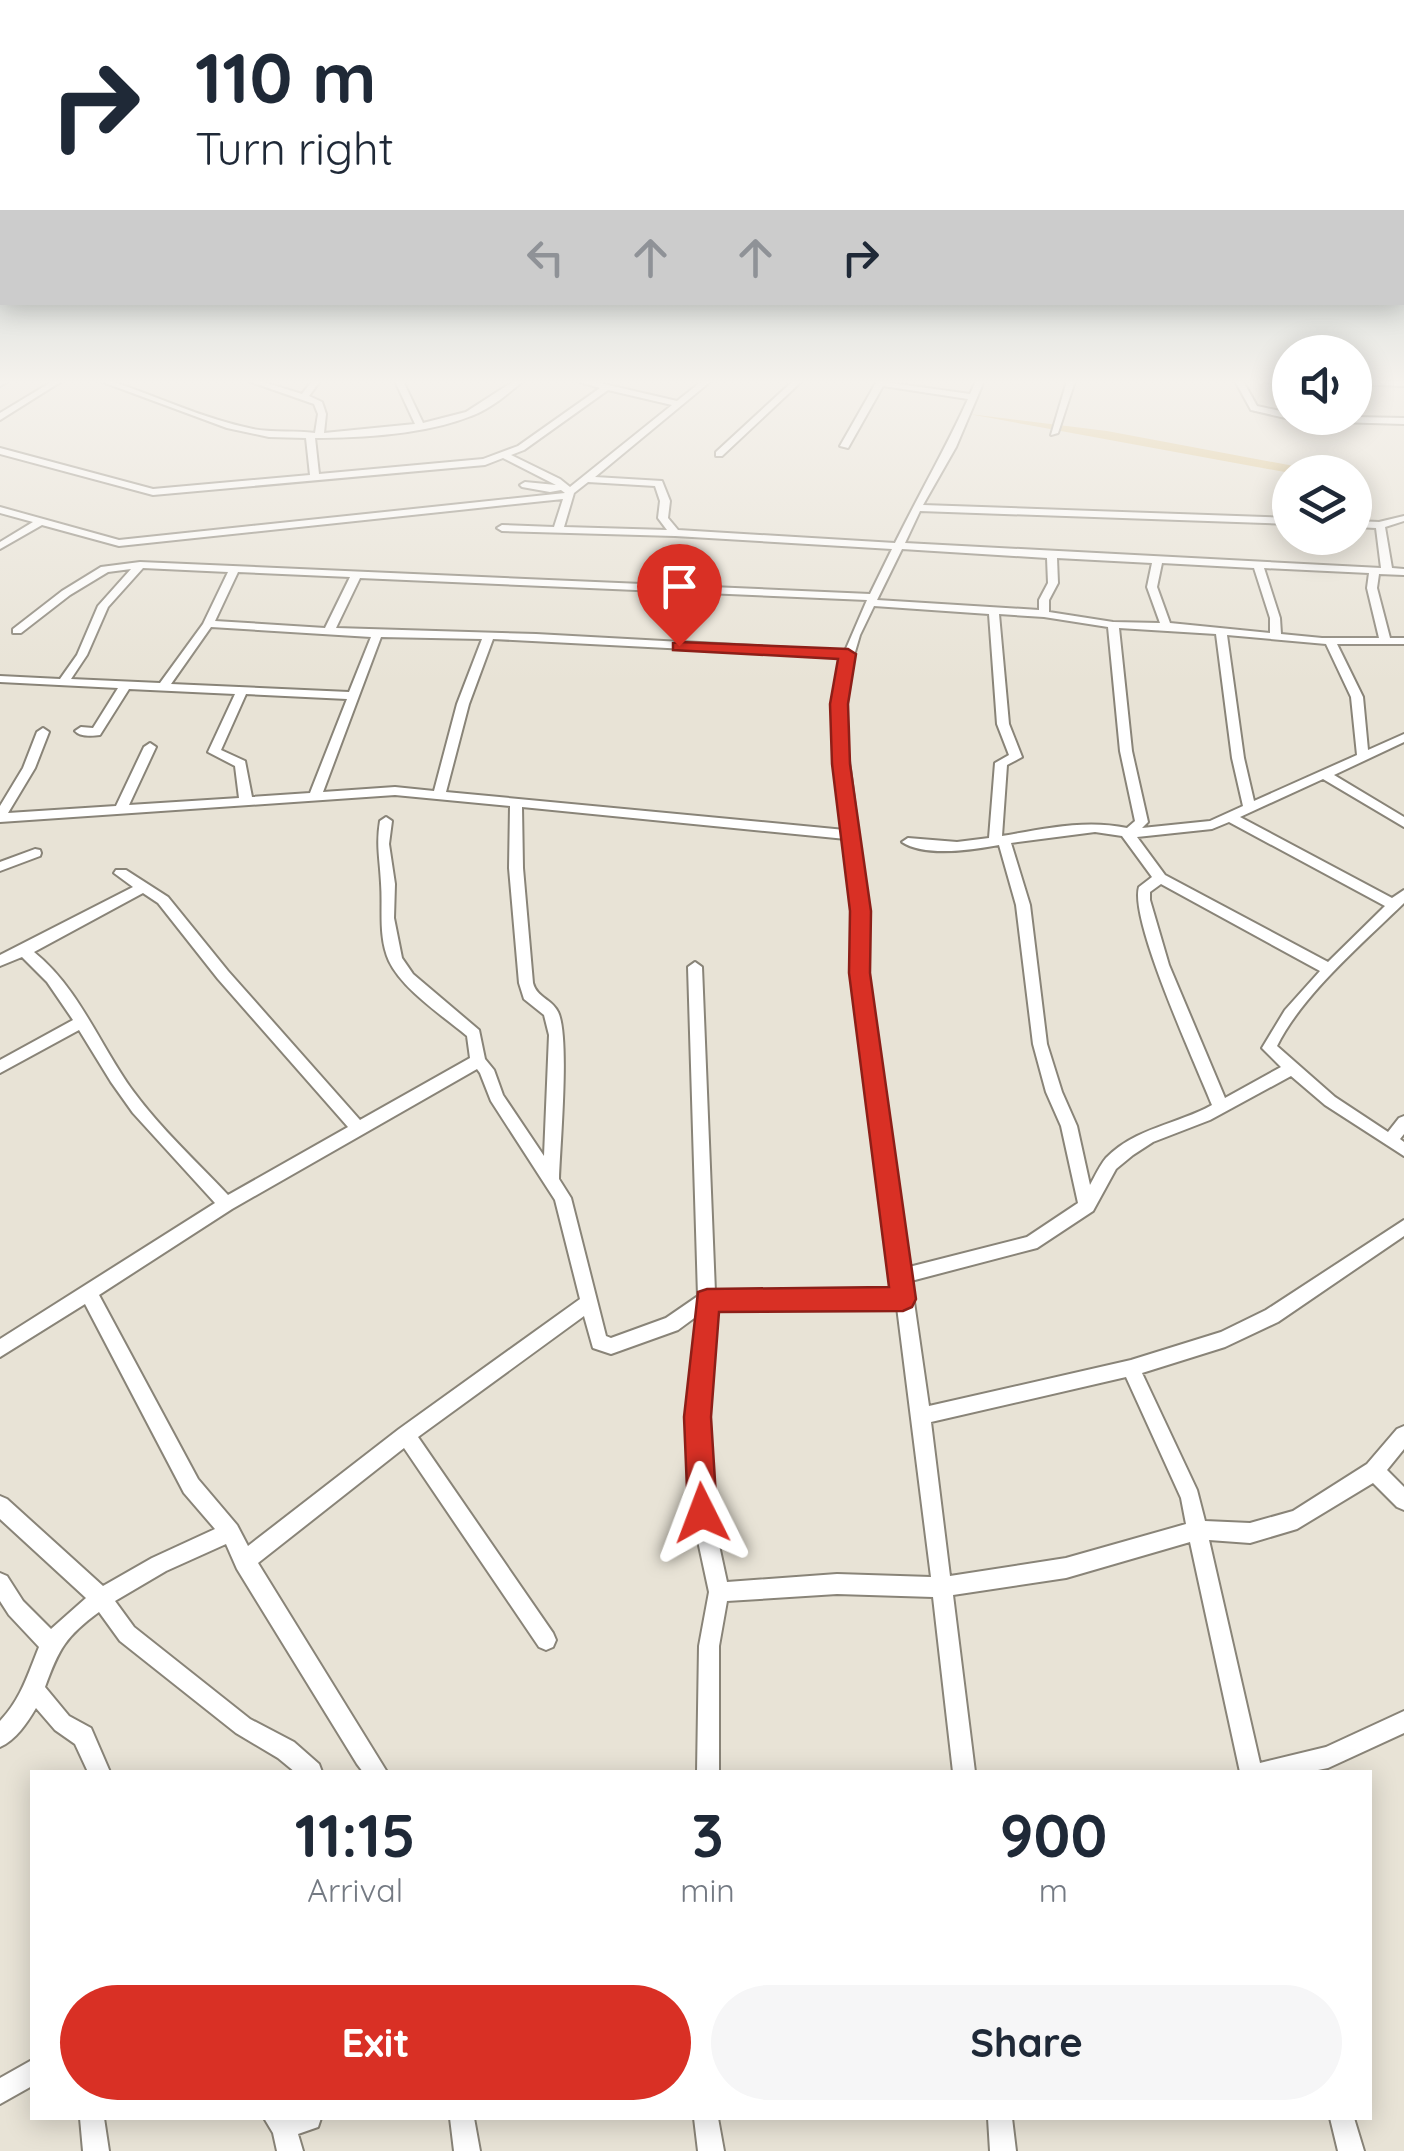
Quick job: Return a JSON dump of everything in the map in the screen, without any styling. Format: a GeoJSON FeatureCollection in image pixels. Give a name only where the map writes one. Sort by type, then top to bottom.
{"type":"FeatureCollection","features":[{"type":"Feature","properties":{"kind":"street"},"geometry":{"type":"LineString","coordinates":[[106,481],[136,490],[292,481]]}},
{"type":"Feature","properties":{"kind":"street"},"geometry":{"type":"LineString","coordinates":[[549,481],[568,492]]}},
{"type":"Feature","properties":{"kind":"street"},"geometry":{"type":"LineString","coordinates":[[0,510],[119,543],[568,492],[585,481]]}},
{"type":"Feature","properties":{"kind":"street"},"geometry":{"type":"LineString","coordinates":[[645,481],[659,482],[665,501],[663,518],[674,533]]}},
{"type":"Feature","properties":{"kind":"street"},"geometry":{"type":"LineString","coordinates":[[930,481],[848,654],[839,704],[841,764],[860,911],[860,973],[921,1416],[964,1770]]}},
{"type":"Feature","properties":{"kind":"street"},"geometry":{"type":"LineString","coordinates":[[525,485],[568,492]]}},
{"type":"Feature","properties":{"kind":"street"},"geometry":{"type":"LineString","coordinates":[[558,530],[568,492]]}},
{"type":"Feature","properties":{"kind":"street"},"geometry":{"type":"LineString","coordinates":[[917,508],[1272,520]]}},
{"type":"Feature","properties":{"kind":"street"},"geometry":{"type":"LineString","coordinates":[[1372,525],[1402,518]]}},
{"type":"Feature","properties":{"kind":"street"},"geometry":{"type":"LineString","coordinates":[[0,546],[40,522]]}},
{"type":"Feature","properties":{"kind":"street"},"geometry":{"type":"LineString","coordinates":[[1380,525],[1380,570],[1372,588],[1385,639]]}},
{"type":"Feature","properties":{"kind":"street"},"geometry":{"type":"LineString","coordinates":[[502,528],[674,533],[1156,562],[1404,572]]}},
{"type":"Feature","properties":{"kind":"street"},"geometry":{"type":"LineString","coordinates":[[65,680],[82,654],[103,606],[143,565],[160,539]]}},
{"type":"Feature","properties":{"kind":"street"},"geometry":{"type":"LineString","coordinates":[[1044,614],[1044,600],[1053,583],[1052,555]]}},
{"type":"Feature","properties":{"kind":"street"},"geometry":{"type":"LineString","coordinates":[[1156,562],[1152,588],[1166,626]]}},
{"type":"Feature","properties":{"kind":"street"},"geometry":{"type":"LineString","coordinates":[[1258,564],[1275,618],[1276,637]]}},
{"type":"Feature","properties":{"kind":"street"},"geometry":{"type":"LineString","coordinates":[[17,631],[105,569],[143,565],[872,600],[994,613],[1044,614],[1113,626],[1166,626],[1330,642],[1404,642]]}},
{"type":"Feature","properties":{"kind":"street"},"geometry":{"type":"LineString","coordinates":[[164,686],[208,624],[236,569]]}},
{"type":"Feature","properties":{"kind":"street"},"geometry":{"type":"LineString","coordinates":[[329,631],[347,602],[357,574]]}},
{"type":"Feature","properties":{"kind":"street"},"geometry":{"type":"LineString","coordinates":[[994,613],[1003,724],[1016,757],[1002,763],[1000,840],[1020,885],[1040,1044],[1069,1126],[1087,1206]]}},
{"type":"Feature","properties":{"kind":"street"},"geometry":{"type":"LineString","coordinates":[[208,624],[848,654]]}},
{"type":"Feature","properties":{"kind":"street"},"geometry":{"type":"LineString","coordinates":[[1113,626],[1126,751],[1142,822],[1129,833],[1124,831]]}},
{"type":"Feature","properties":{"kind":"street"},"geometry":{"type":"LineString","coordinates":[[1220,631],[1238,758],[1250,808]]}},
{"type":"Feature","properties":{"kind":"street"},"geometry":{"type":"LineString","coordinates":[[315,797],[377,634]]}},
{"type":"Feature","properties":{"kind":"street"},"geometry":{"type":"LineString","coordinates":[[439,796],[463,704],[488,637]]}},
{"type":"Feature","properties":{"kind":"street"},"geometry":{"type":"LineString","coordinates":[[1330,642],[1357,696],[1363,758]]}},
{"type":"Feature","properties":{"kind":"street"},"geometry":{"type":"LineString","coordinates":[[0,678],[65,680],[124,688],[164,686],[354,696]]}},
{"type":"Feature","properties":{"kind":"street"},"geometry":{"type":"LineString","coordinates":[[82,732],[96,732],[124,688]]}},
{"type":"Feature","properties":{"kind":"street"},"geometry":{"type":"LineString","coordinates":[[242,691],[214,752],[241,764],[246,800]]}},
{"type":"Feature","properties":{"kind":"street"},"geometry":{"type":"LineString","coordinates":[[0,817],[43,732]]}},
{"type":"Feature","properties":{"kind":"street"},"geometry":{"type":"LineString","coordinates":[[908,842],[968,846],[1124,831],[1194,830],[1327,776],[1402,740]]}},
{"type":"Feature","properties":{"kind":"street"},"geometry":{"type":"LineString","coordinates":[[121,808],[150,747]]}},
{"type":"Feature","properties":{"kind":"street"},"geometry":{"type":"LineString","coordinates":[[1327,776],[1404,823]]}},
{"type":"Feature","properties":{"kind":"street"},"geometry":{"type":"LineString","coordinates":[[0,817],[395,791],[852,834]]}},
{"type":"Feature","properties":{"kind":"street"},"geometry":{"type":"LineString","coordinates":[[516,802],[516,868],[526,982],[529,996],[550,1012],[556,1035],[551,1180]]}},
{"type":"Feature","properties":{"kind":"street"},"geometry":{"type":"LineString","coordinates":[[1230,817],[1399,900],[1330,970],[1269,1043],[1278,1058],[1330,1101],[1397,1145],[1404,1122]]}},
{"type":"Feature","properties":{"kind":"street"},"geometry":{"type":"LineString","coordinates":[[386,821],[383,844],[387,918],[396,959],[408,978],[474,1034],[478,1062],[488,1070],[496,1097],[563,1198],[599,1342],[611,1346],[672,1324],[707,1300],[903,1299]]}},
{"type":"Feature","properties":{"kind":"street"},"geometry":{"type":"LineString","coordinates":[[1124,831],[1160,878],[1330,970]]}},
{"type":"Feature","properties":{"kind":"street"},"geometry":{"type":"LineString","coordinates":[[0,867],[35,853]]}},
{"type":"Feature","properties":{"kind":"street"},"geometry":{"type":"LineString","coordinates":[[121,873],[163,900],[357,1127]]}},
{"type":"Feature","properties":{"kind":"street"},"geometry":{"type":"LineString","coordinates":[[1160,878],[1144,890],[1142,900],[1162,965],[1221,1107]]}},
{"type":"Feature","properties":{"kind":"street"},"geometry":{"type":"LineString","coordinates":[[0,960],[144,888]]}},
{"type":"Feature","properties":{"kind":"street"},"geometry":{"type":"LineString","coordinates":[[24,950],[40,964],[127,1094],[226,1204]]}},
{"type":"Feature","properties":{"kind":"street"},"geometry":{"type":"LineString","coordinates":[[695,967],[707,1300],[698,1417],[702,1513],[719,1592],[708,1662],[708,1770]]}},
{"type":"Feature","properties":{"kind":"street"},"geometry":{"type":"LineString","coordinates":[[0,1067],[80,1023]]}},
{"type":"Feature","properties":{"kind":"street"},"geometry":{"type":"LineString","coordinates":[[0,1350],[226,1204],[478,1062]]}},
{"type":"Feature","properties":{"kind":"street"},"geometry":{"type":"LineString","coordinates":[[901,1276],[1031,1243],[1087,1206],[1110,1164],[1147,1136],[1182,1126],[1292,1068]]}},
{"type":"Feature","properties":{"kind":"street"},"geometry":{"type":"LineString","coordinates":[[921,1416],[1131,1368],[1225,1339],[1272,1316],[1404,1228]]}},
{"type":"Feature","properties":{"kind":"street"},"geometry":{"type":"LineString","coordinates":[[89,1294],[191,1486],[230,1532],[244,1562],[352,1741],[374,1770]]}},
{"type":"Feature","properties":{"kind":"street"},"geometry":{"type":"LineString","coordinates":[[244,1562],[406,1436],[587,1304]]}},
{"type":"Feature","properties":{"kind":"street"},"geometry":{"type":"LineString","coordinates":[[1131,1368],[1190,1497],[1252,1770]]}},
{"type":"Feature","properties":{"kind":"street"},"geometry":{"type":"LineString","coordinates":[[406,1436],[546,1640]]}},
{"type":"Feature","properties":{"kind":"street"},"geometry":{"type":"LineString","coordinates":[[719,1592],[820,1584],[943,1587],[1066,1568],[1199,1530],[1250,1533],[1296,1519],[1374,1470],[1404,1436]]}},
{"type":"Feature","properties":{"kind":"street"},"geometry":{"type":"LineString","coordinates":[[1374,1470],[1404,1500]]}},
{"type":"Feature","properties":{"kind":"street"},"geometry":{"type":"LineString","coordinates":[[0,1506],[11,1528],[102,1599],[126,1634],[243,1726],[286,1750],[310,1770]]}},
{"type":"Feature","properties":{"kind":"street"},"geometry":{"type":"LineString","coordinates":[[0,1736],[20,1715],[52,1644],[102,1599],[168,1560],[230,1532]]}},
{"type":"Feature","properties":{"kind":"street"},"geometry":{"type":"LineString","coordinates":[[0,1583],[16,1608],[52,1644]]}},
{"type":"Feature","properties":{"kind":"street"},"geometry":{"type":"LineString","coordinates":[[34,1690],[62,1724],[83,1736],[97,1770]]}},
{"type":"Feature","properties":{"kind":"street"},"geometry":{"type":"LineString","coordinates":[[1273,1770],[1328,1757],[1404,1722]]}},
{"type":"Feature","properties":{"kind":"street"},"geometry":{"type":"LineString","coordinates":[[0,2092],[30,2073]]}},
{"type":"Feature","properties":{"kind":"street"},"geometry":{"type":"LineString","coordinates":[[92,2120],[96,2151]]}},
{"type":"Feature","properties":{"kind":"street"},"geometry":{"type":"LineString","coordinates":[[283,2132],[305,2120]]}},
{"type":"Feature","properties":{"kind":"street"},"geometry":{"type":"LineString","coordinates":[[462,2120],[467,2151]]}},
{"type":"Feature","properties":{"kind":"street"},"geometry":{"type":"LineString","coordinates":[[706,2120],[710,2151]]}},
{"type":"Feature","properties":{"kind":"street"},"geometry":{"type":"LineString","coordinates":[[1000,2120],[1003,2151]]}},
{"type":"Feature","properties":{"kind":"street"},"geometry":{"type":"LineString","coordinates":[[1343,2120],[1351,2151]]}},
{"type":"Feature","properties":{"kind":"route"},"geometry":{"type":"LineString","coordinates":[[679,646],[848,654],[839,704],[841,764],[860,911],[860,973],[903,1299],[707,1300],[698,1417],[702,1513]]}}]}
